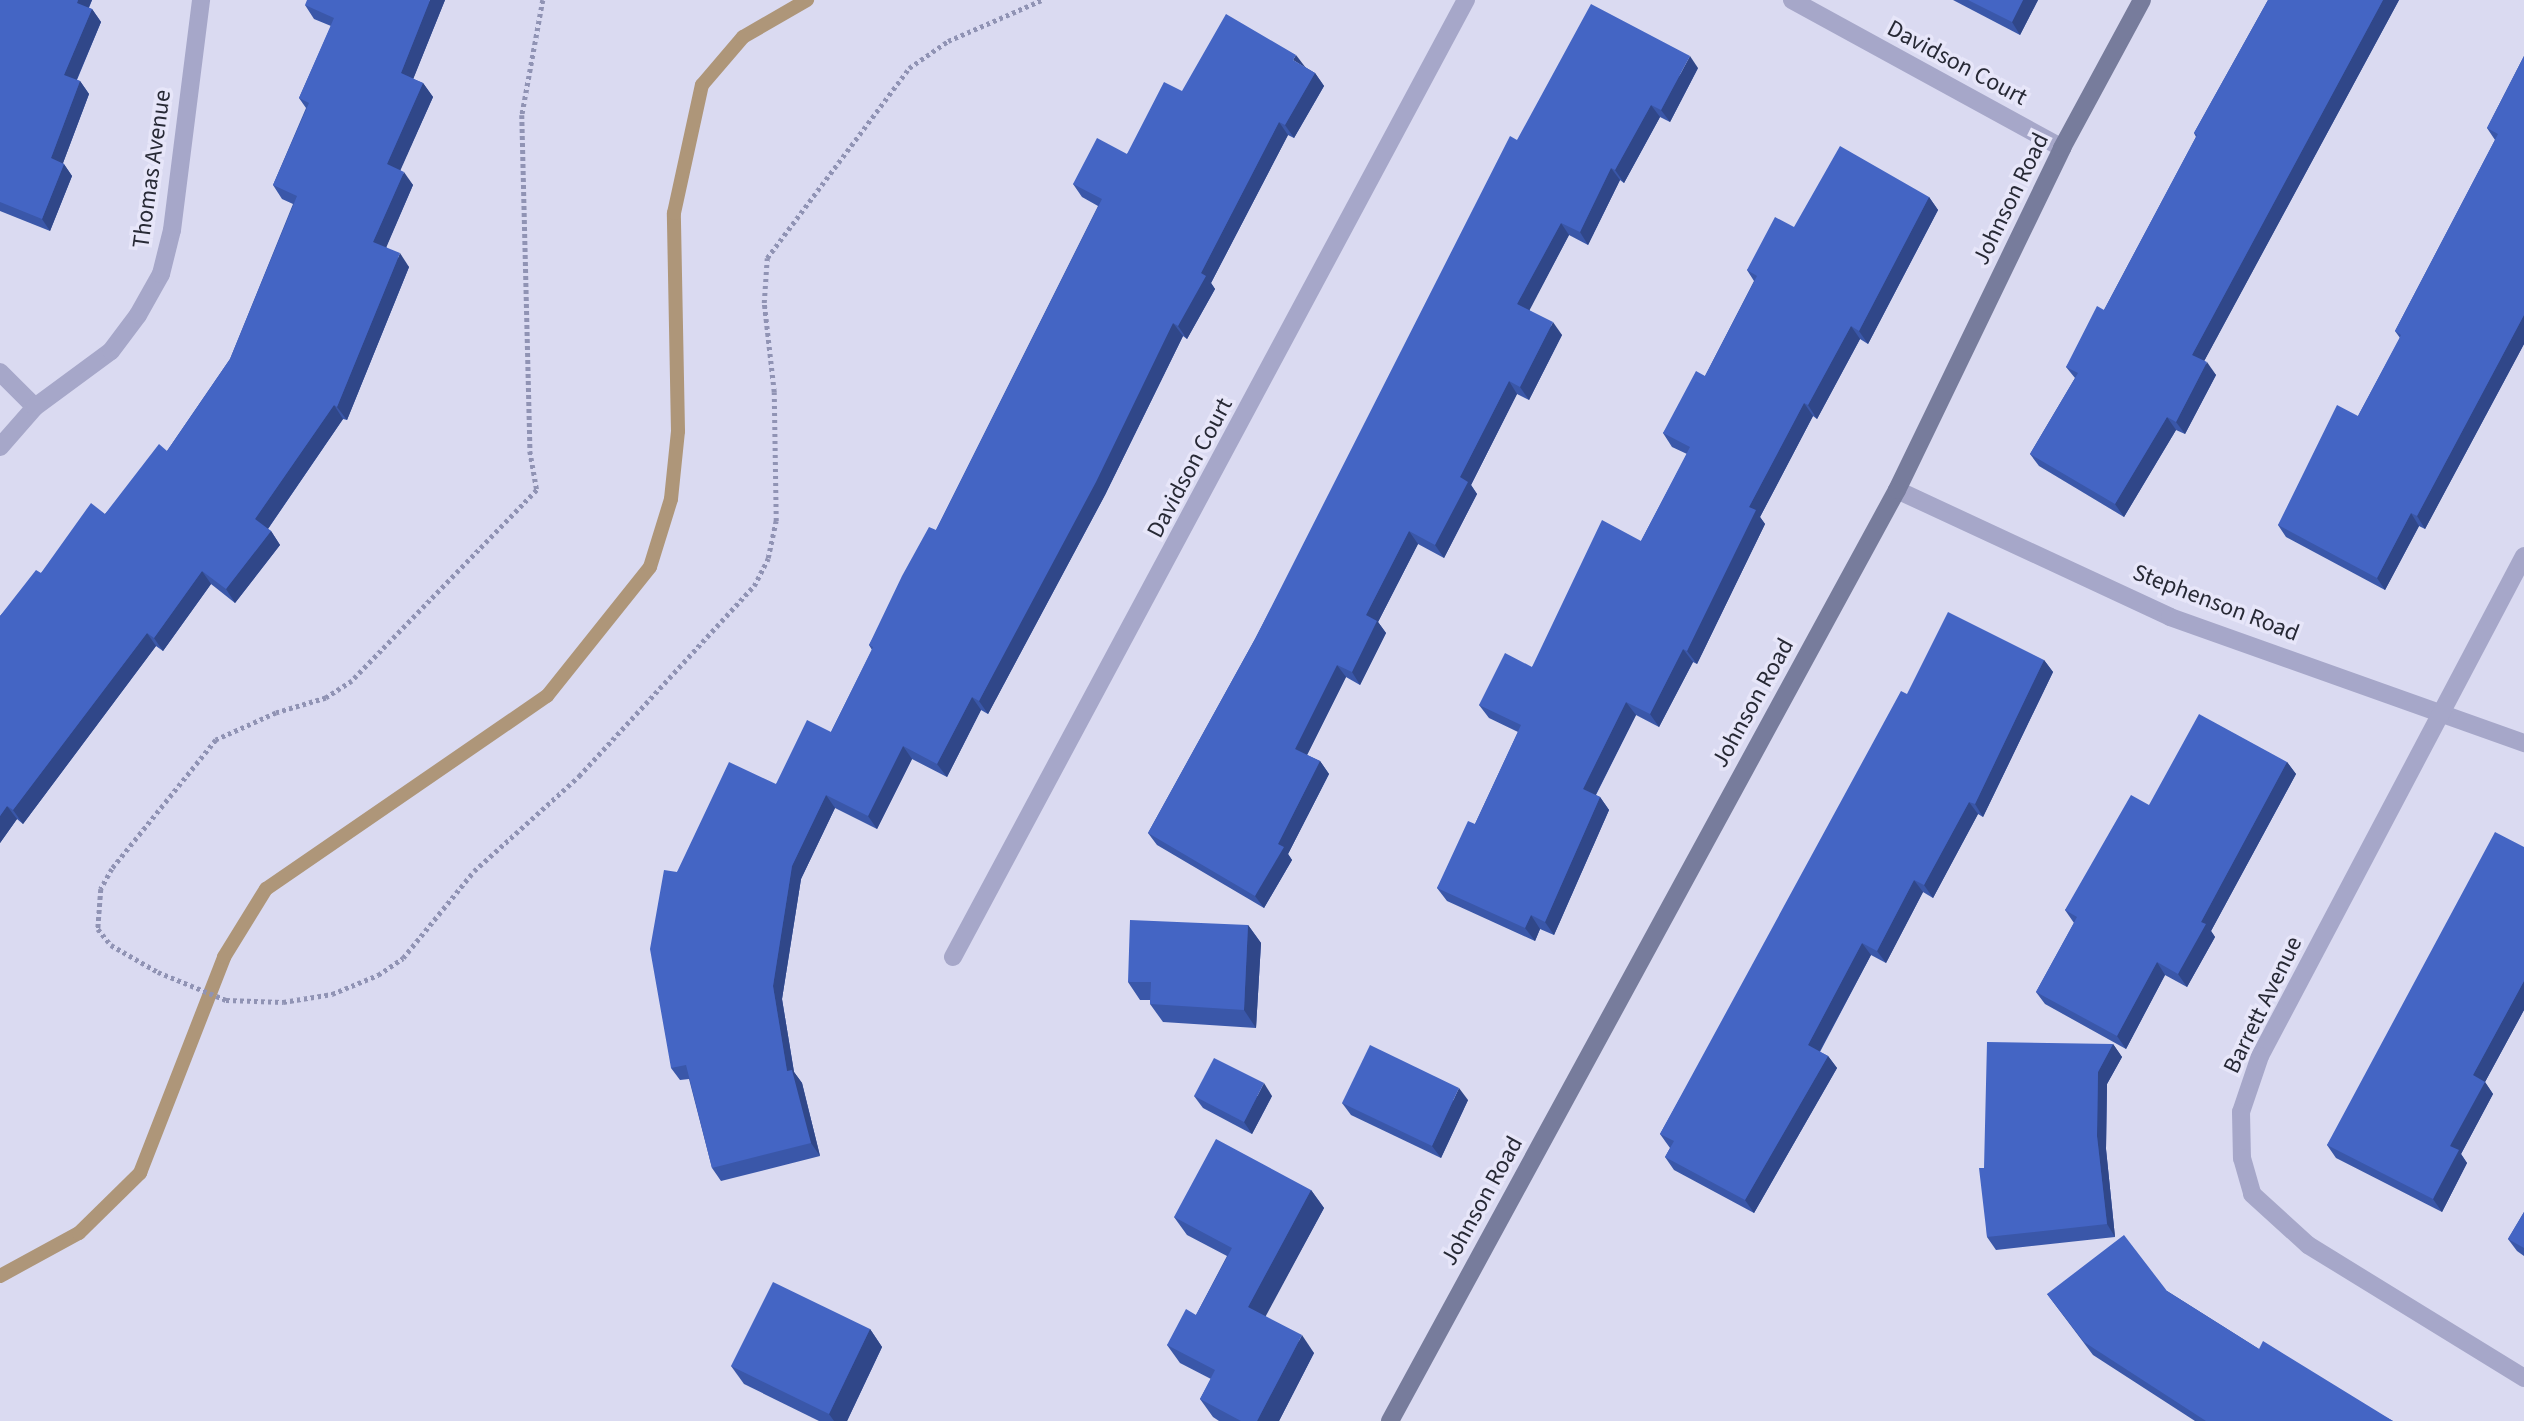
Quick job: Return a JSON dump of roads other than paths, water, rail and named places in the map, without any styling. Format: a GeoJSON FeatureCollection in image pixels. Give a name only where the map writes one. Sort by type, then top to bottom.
{"type":"FeatureCollection","features":[{"type":"Feature","properties":{"kind":"street","name":"Thomas Avenue"},"geometry":{"type":"LineString","coordinates":[[0,447],[35,407],[111,351],[138,315],[161,274],[172,230],[201,0]]}},
{"type":"Feature","properties":{"kind":"street","name":"Davidson Court"},"geometry":{"type":"LineString","coordinates":[[953,957],[1466,0]]}},
{"type":"Feature","properties":{"kind":"street","name":"Davidson Court"},"geometry":{"type":"LineString","coordinates":[[1792,0],[2062,148]]}},
{"type":"Feature","properties":{"kind":"street","name":"Johnson Road"},"geometry":{"type":"LineString","coordinates":[[1390,1421],[1897,490],[2062,148],[2142,0]]}},
{"type":"Feature","properties":{"kind":"street"},"geometry":{"type":"LineString","coordinates":[[0,372],[35,407]]}},
{"type":"Feature","properties":{"kind":"street","name":"Stephenson Road"},"geometry":{"type":"LineString","coordinates":[[1897,490],[2170,617],[2442,711],[2524,743]]}},
{"type":"Feature","properties":{"kind":"street","name":"Barrett Avenue"},"geometry":{"type":"LineString","coordinates":[[2524,556],[2260,1056],[2241,1112],[2242,1158],[2252,1194],[2308,1245],[2524,1378]]}},
{"type":"Feature","properties":{"kind":"waterway"},"geometry":{"type":"LineString","coordinates":[[0,1276],[79,1233],[140,1173],[224,957],[266,889],[547,696],[650,567],[671,499],[678,431],[674,213],[702,85],[743,37],[807,0]]}}]}
